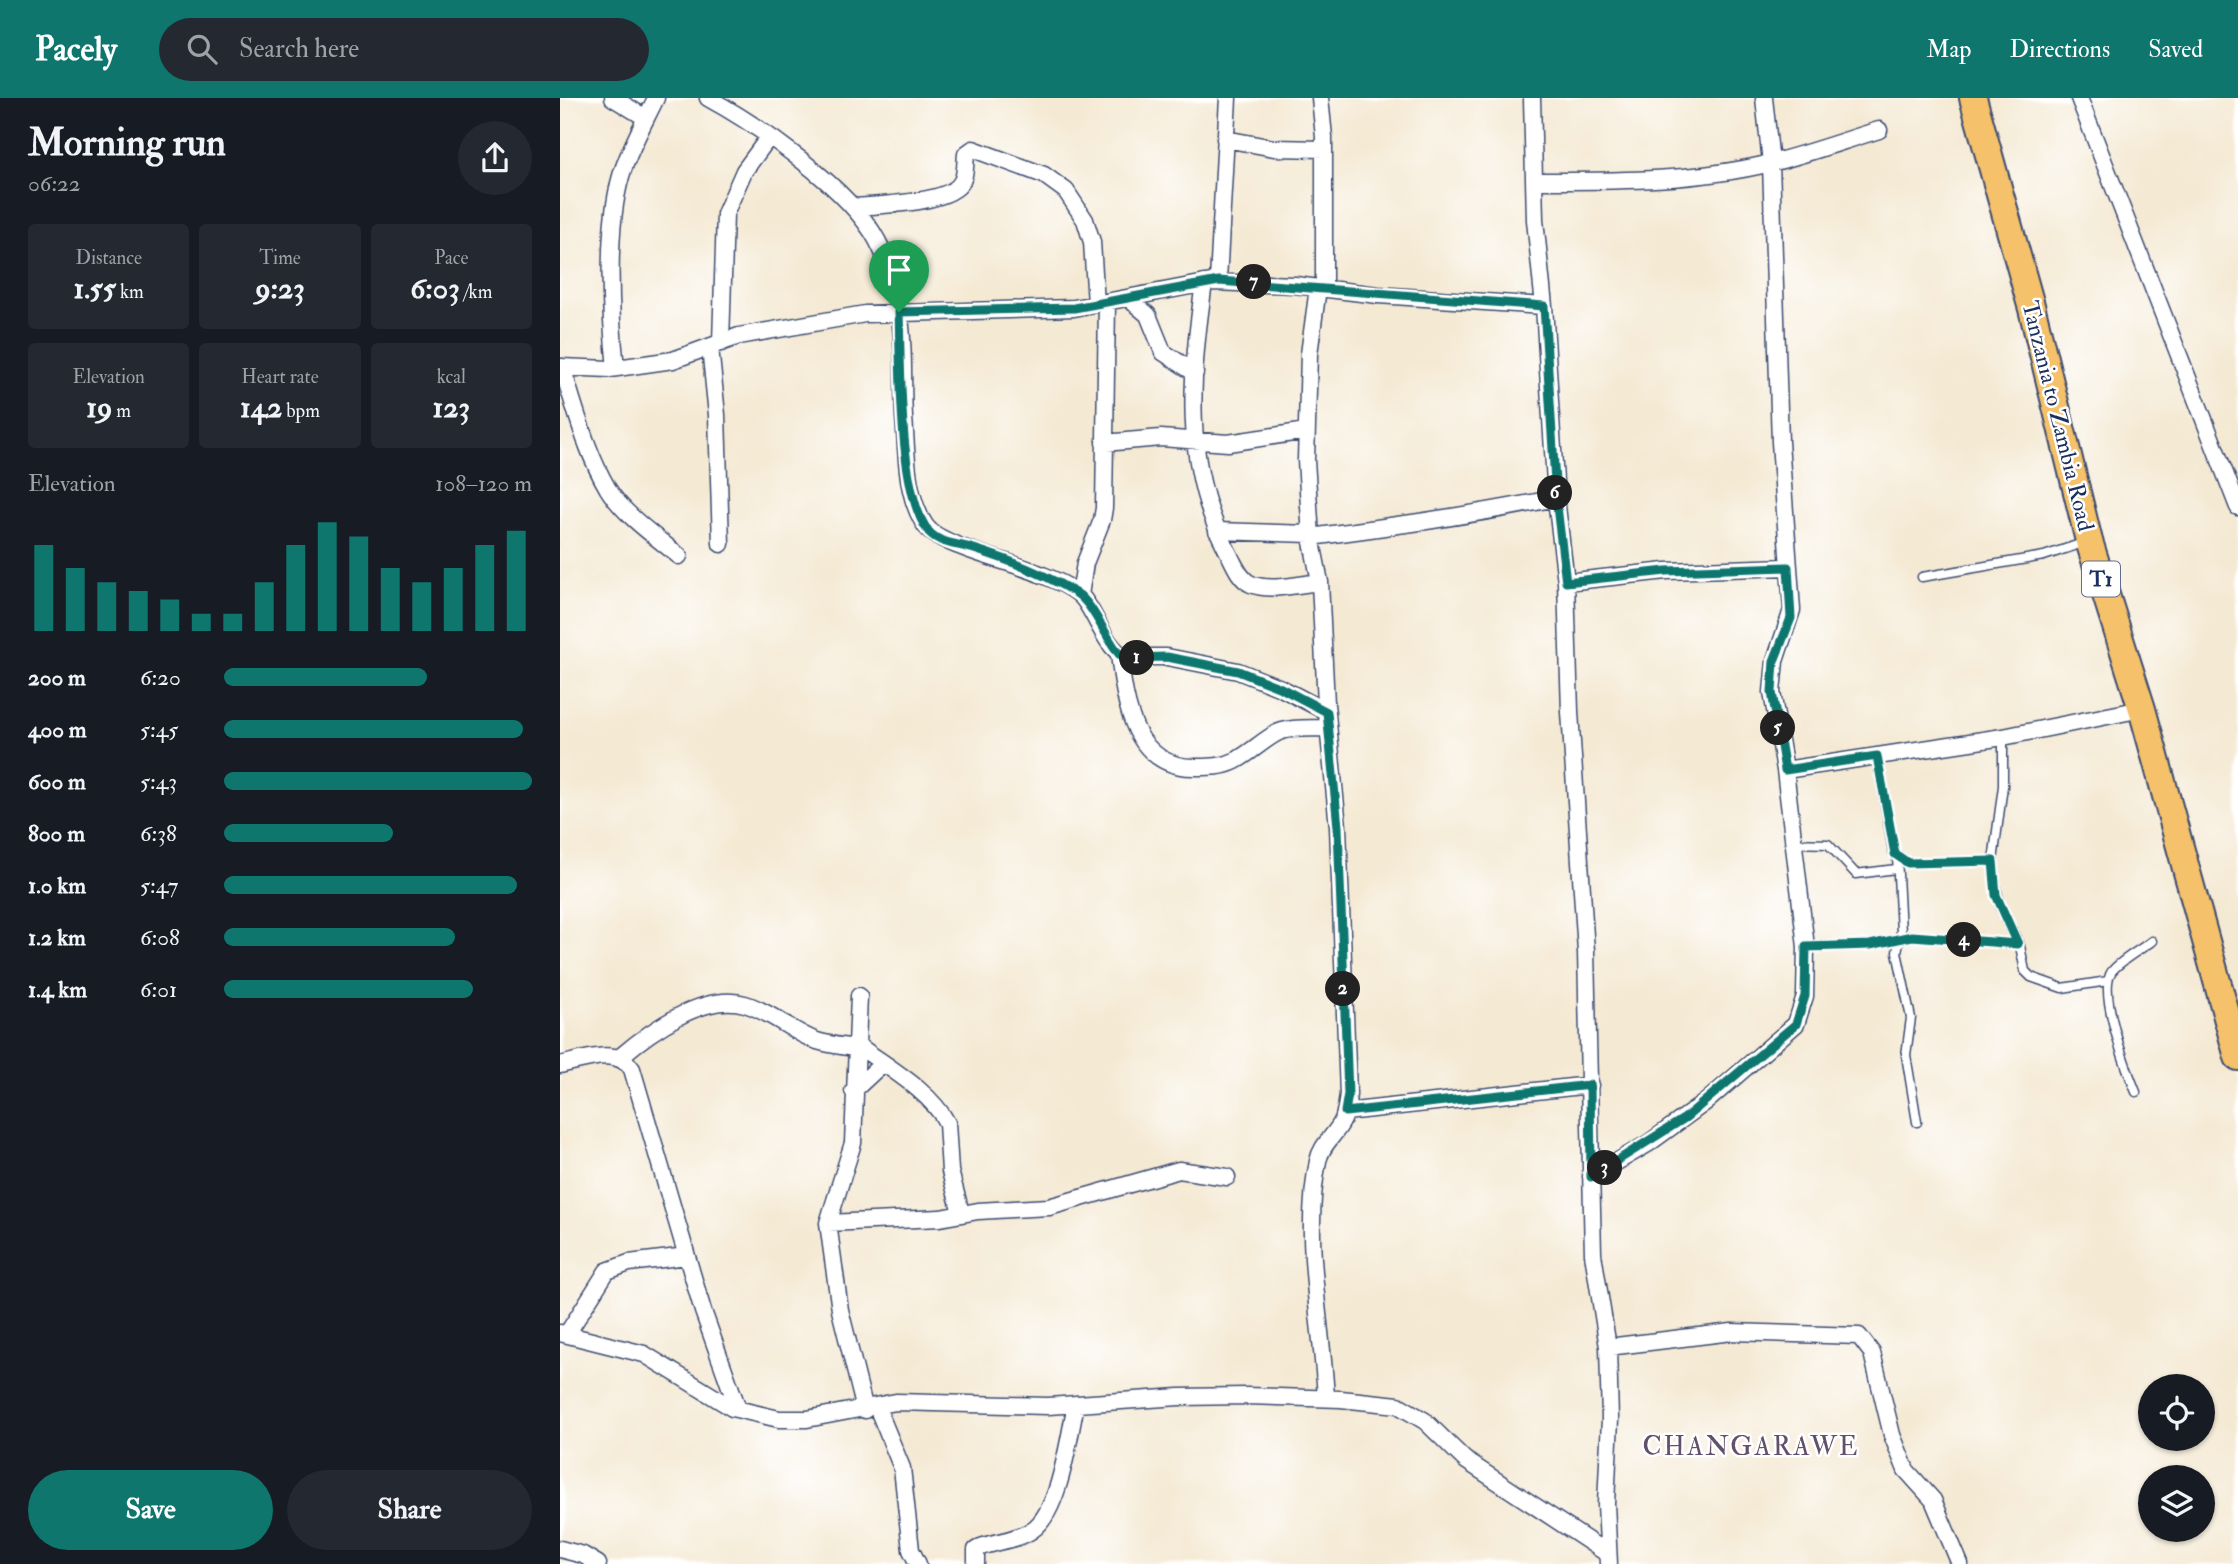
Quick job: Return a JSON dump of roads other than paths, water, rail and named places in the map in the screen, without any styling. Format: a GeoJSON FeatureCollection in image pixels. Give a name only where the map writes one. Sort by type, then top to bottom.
{"type":"FeatureCollection","features":[{"type":"Feature","properties":{"kind":"highway","name":"Tanzania to Zambia Road"},"geometry":{"type":"LineString","coordinates":[[1973,98],[2032,309],[2089,541],[2142,709],[2238,1057]]}},
{"type":"Feature","properties":{"kind":"street"},"geometry":{"type":"LineString","coordinates":[[613,98],[646,118]]}},
{"type":"Feature","properties":{"kind":"street"},"geometry":{"type":"LineString","coordinates":[[616,368],[610,317],[617,195],[624,166],[656,98]]}},
{"type":"Feature","properties":{"kind":"street"},"geometry":{"type":"LineString","coordinates":[[708,98],[744,118],[853,206],[878,241],[899,312],[908,462],[914,502],[931,534],[941,541],[972,548],[1041,574],[1080,595],[1119,654],[1123,694],[1147,747],[1167,764],[1179,768],[1218,767],[1234,762],[1278,732],[1327,720]]}},
{"type":"Feature","properties":{"kind":"street"},"geometry":{"type":"LineString","coordinates":[[1228,98],[1211,282],[1195,373],[1193,440],[1205,498],[1217,531],[1241,576],[1249,583],[1261,587],[1320,582]]}},
{"type":"Feature","properties":{"kind":"street"},"geometry":{"type":"LineString","coordinates":[[1320,98],[1324,149],[1321,289],[1309,354],[1306,430],[1311,536],[1320,582],[1327,720],[1338,827],[1348,1094],[1341,1124],[1318,1159],[1314,1198],[1312,1232],[1326,1398]]}},
{"type":"Feature","properties":{"kind":"street"},"geometry":{"type":"LineString","coordinates":[[1532,98],[1556,498],[1566,582],[1590,1085],[1594,1263],[1608,1347],[1610,1419],[1606,1504],[1609,1559]]}},
{"type":"Feature","properties":{"kind":"street"},"geometry":{"type":"LineString","coordinates":[[1591,1177],[1685,1118],[1796,1024],[1805,996],[1806,947],[1785,770],[1772,692],[1774,661],[1791,618],[1780,442],[1771,163],[1764,98]]}},
{"type":"Feature","properties":{"kind":"street"},"geometry":{"type":"LineString","coordinates":[[2080,98],[2238,507]]}},
{"type":"Feature","properties":{"kind":"street"},"geometry":{"type":"LineString","coordinates":[[1535,181],[1649,181],[1771,163],[1879,130]]}},
{"type":"Feature","properties":{"kind":"street"},"geometry":{"type":"LineString","coordinates":[[721,544],[716,345],[726,214],[744,171],[769,137]]}},
{"type":"Feature","properties":{"kind":"street"},"geometry":{"type":"LineString","coordinates":[[1226,139],[1274,149],[1324,149]]}},
{"type":"Feature","properties":{"kind":"street"},"geometry":{"type":"LineString","coordinates":[[853,206],[896,203],[954,191],[962,181],[966,154],[973,149],[1044,175],[1066,191],[1085,220],[1092,242],[1101,303],[1104,443],[1102,520],[1085,563],[1080,595]]}},
{"type":"Feature","properties":{"kind":"street"},"geometry":{"type":"LineString","coordinates":[[679,556],[634,517],[608,489],[586,439],[561,367],[616,368],[673,360],[739,336],[826,319],[899,312],[1074,308],[1211,282],[1544,306]]}},
{"type":"Feature","properties":{"kind":"street"},"geometry":{"type":"LineString","coordinates":[[1128,298],[1147,315],[1163,352],[1195,373]]}},
{"type":"Feature","properties":{"kind":"street"},"geometry":{"type":"LineString","coordinates":[[1104,443],[1161,439],[1228,443],[1306,430]]}},
{"type":"Feature","properties":{"kind":"street"},"geometry":{"type":"LineString","coordinates":[[1217,531],[1311,536],[1402,522],[1474,515],[1556,498]]}},
{"type":"Feature","properties":{"kind":"street"},"geometry":{"type":"LineString","coordinates":[[1566,582],[1666,571],[1788,567]]}},
{"type":"Feature","properties":{"kind":"street"},"geometry":{"type":"LineString","coordinates":[[1119,654],[1129,658],[1167,657],[1245,673],[1327,720]]}},
{"type":"Feature","properties":{"kind":"street"},"geometry":{"type":"LineString","coordinates":[[1785,770],[2003,737],[2142,709]]}},
{"type":"Feature","properties":{"kind":"street"},"geometry":{"type":"LineString","coordinates":[[859,996],[853,1091],[853,1143],[828,1223],[840,1310],[871,1409],[902,1468],[911,1550],[918,1564]]}},
{"type":"Feature","properties":{"kind":"street"},"geometry":{"type":"LineString","coordinates":[[620,1057],[648,1033],[682,1015],[727,1002],[747,1004],[816,1041],[855,1046],[926,1097],[943,1116],[948,1132],[950,1171],[961,1213]]}},
{"type":"Feature","properties":{"kind":"street"},"geometry":{"type":"LineString","coordinates":[[560,1065],[604,1056],[620,1057],[632,1069],[703,1311],[738,1409]]}},
{"type":"Feature","properties":{"kind":"street"},"geometry":{"type":"LineString","coordinates":[[853,1091],[882,1065]]}},
{"type":"Feature","properties":{"kind":"street"},"geometry":{"type":"LineString","coordinates":[[1345,1112],[1590,1085]]}},
{"type":"Feature","properties":{"kind":"street"},"geometry":{"type":"LineString","coordinates":[[828,1223],[940,1218],[961,1213],[1049,1207],[1179,1170],[1227,1177]]}},
{"type":"Feature","properties":{"kind":"street"},"geometry":{"type":"LineString","coordinates":[[687,1256],[629,1263],[607,1271],[564,1334],[644,1354],[699,1390],[738,1409],[779,1419],[807,1419],[871,1409],[896,1402],[1076,1404],[1180,1396],[1326,1398],[1382,1402],[1409,1410],[1425,1421],[1465,1460],[1609,1559]]}},
{"type":"Feature","properties":{"kind":"street"},"geometry":{"type":"LineString","coordinates":[[1608,1347],[1732,1332],[1859,1336],[1872,1353],[1892,1434],[1906,1470],[1937,1506],[1961,1564]]}},
{"type":"Feature","properties":{"kind":"street"},"geometry":{"type":"LineString","coordinates":[[976,1564],[976,1550],[1030,1532],[1043,1522],[1060,1473],[1076,1404]]}},
{"type":"Feature","properties":{"kind":"street"},"geometry":{"type":"LineString","coordinates":[[560,1549],[583,1555],[598,1564]]}},
{"type":"Feature","properties":{"kind":"lane"},"geometry":{"type":"LineString","coordinates":[[1922,577],[2044,556],[2089,541]]}},
{"type":"Feature","properties":{"kind":"lane"},"geometry":{"type":"LineString","coordinates":[[2003,737],[2003,786],[1993,861],[1996,895],[2018,944],[2025,971],[2031,977],[2065,988],[2108,981]]}},
{"type":"Feature","properties":{"kind":"lane"},"geometry":{"type":"LineString","coordinates":[[1877,756],[1897,856],[1901,932],[1897,940],[1898,960],[1911,1018],[1906,1055],[1917,1122]]}},
{"type":"Feature","properties":{"kind":"lane"},"geometry":{"type":"LineString","coordinates":[[1793,843],[1828,844],[1856,874],[1896,869]]}},
{"type":"Feature","properties":{"kind":"lane"},"geometry":{"type":"LineString","coordinates":[[1897,856],[1908,863],[1993,861]]}},
{"type":"Feature","properties":{"kind":"lane"},"geometry":{"type":"LineString","coordinates":[[1806,947],[1870,945],[1912,936],[2018,944]]}},
{"type":"Feature","properties":{"kind":"lane"},"geometry":{"type":"LineString","coordinates":[[2136,1093],[2117,1040],[2108,981],[2114,969],[2152,941]]}},
{"type":"Feature","properties":{"kind":"district","name":"CHANGARAWE"},"geometry":{"type":"Point","coordinates":[1751,1447]}}]}
